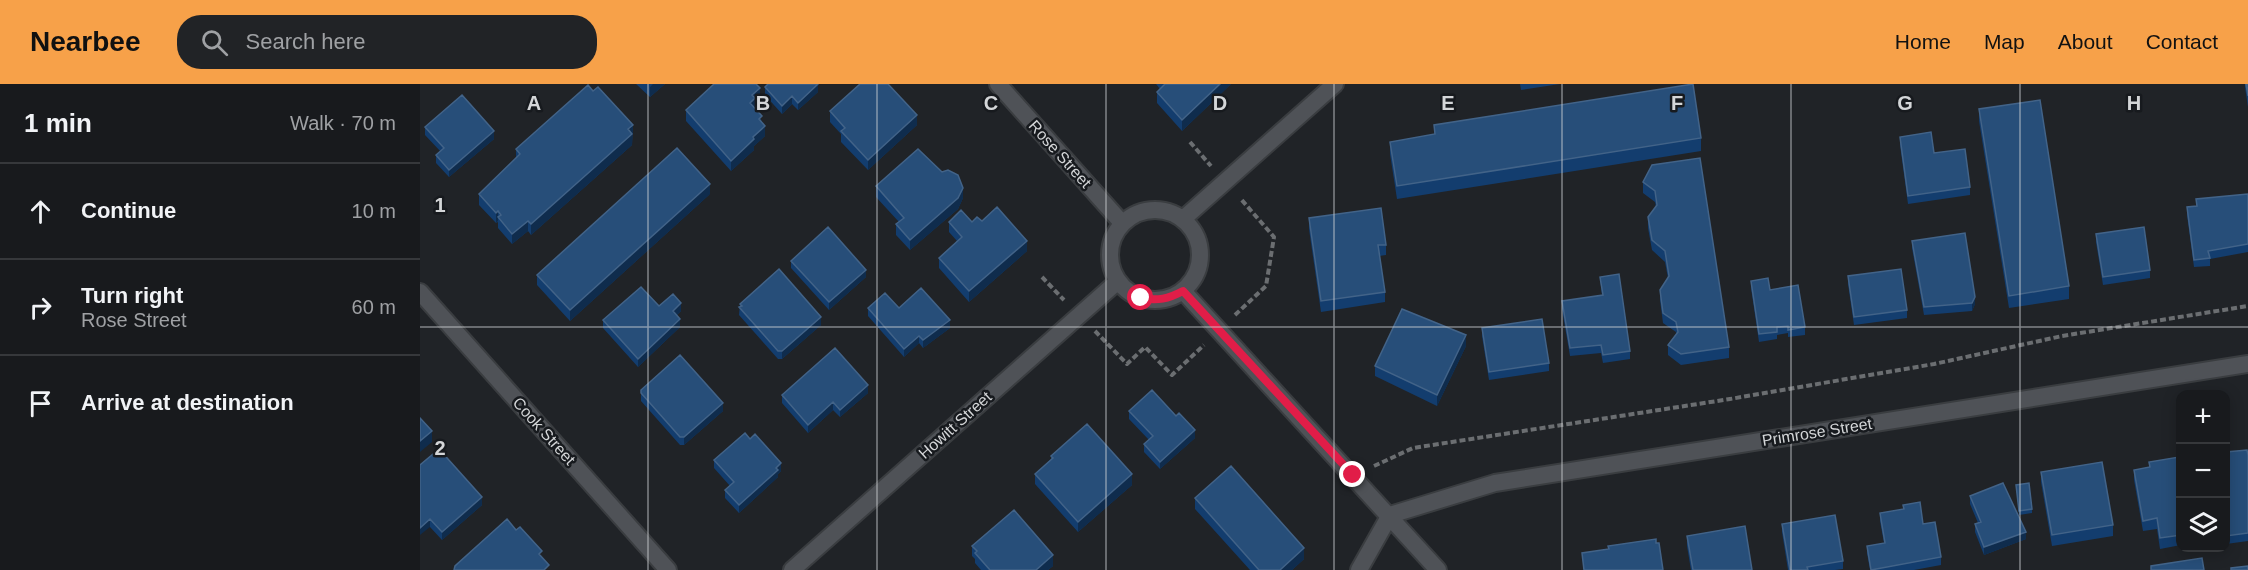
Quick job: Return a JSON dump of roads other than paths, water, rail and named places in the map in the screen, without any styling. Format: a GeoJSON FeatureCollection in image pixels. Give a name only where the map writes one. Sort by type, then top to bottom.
{"type":"FeatureCollection","features":[{"type":"Feature","properties":{"kind":"street","name":"Rose Street"},"geometry":{"type":"LineString","coordinates":[[998,84],[1122,223]]}},
{"type":"Feature","properties":{"kind":"street"},"geometry":{"type":"LineString","coordinates":[[1183,219],[1335,84]]}},
{"type":"Feature","properties":{"kind":"street"},"geometry":{"type":"LineString","coordinates":[[1152,210],[1171,212],[1193,229],[1201,255],[1199,268],[1183,291],[1171,298],[1156,301],[1141,298],[1128,291],[1118,281],[1111,267],[1109,251],[1113,236],[1122,223],[1132,215],[1152,210]]}},
{"type":"Feature","properties":{"kind":"street","name":"Howitt Street"},"geometry":{"type":"LineString","coordinates":[[792,570],[1118,281]]}},
{"type":"Feature","properties":{"kind":"street"},"geometry":{"type":"LineString","coordinates":[[1183,291],[1438,570]]}},
{"type":"Feature","properties":{"kind":"street","name":"Cook Street"},"geometry":{"type":"LineString","coordinates":[[420,292],[668,570]]}},
{"type":"Feature","properties":{"kind":"street","name":"Primrose Street"},"geometry":{"type":"LineString","coordinates":[[1390,515],[1495,483],[2248,364]]}},
{"type":"Feature","properties":{"kind":"street"},"geometry":{"type":"LineString","coordinates":[[1359,570],[1390,515]]}}]}
